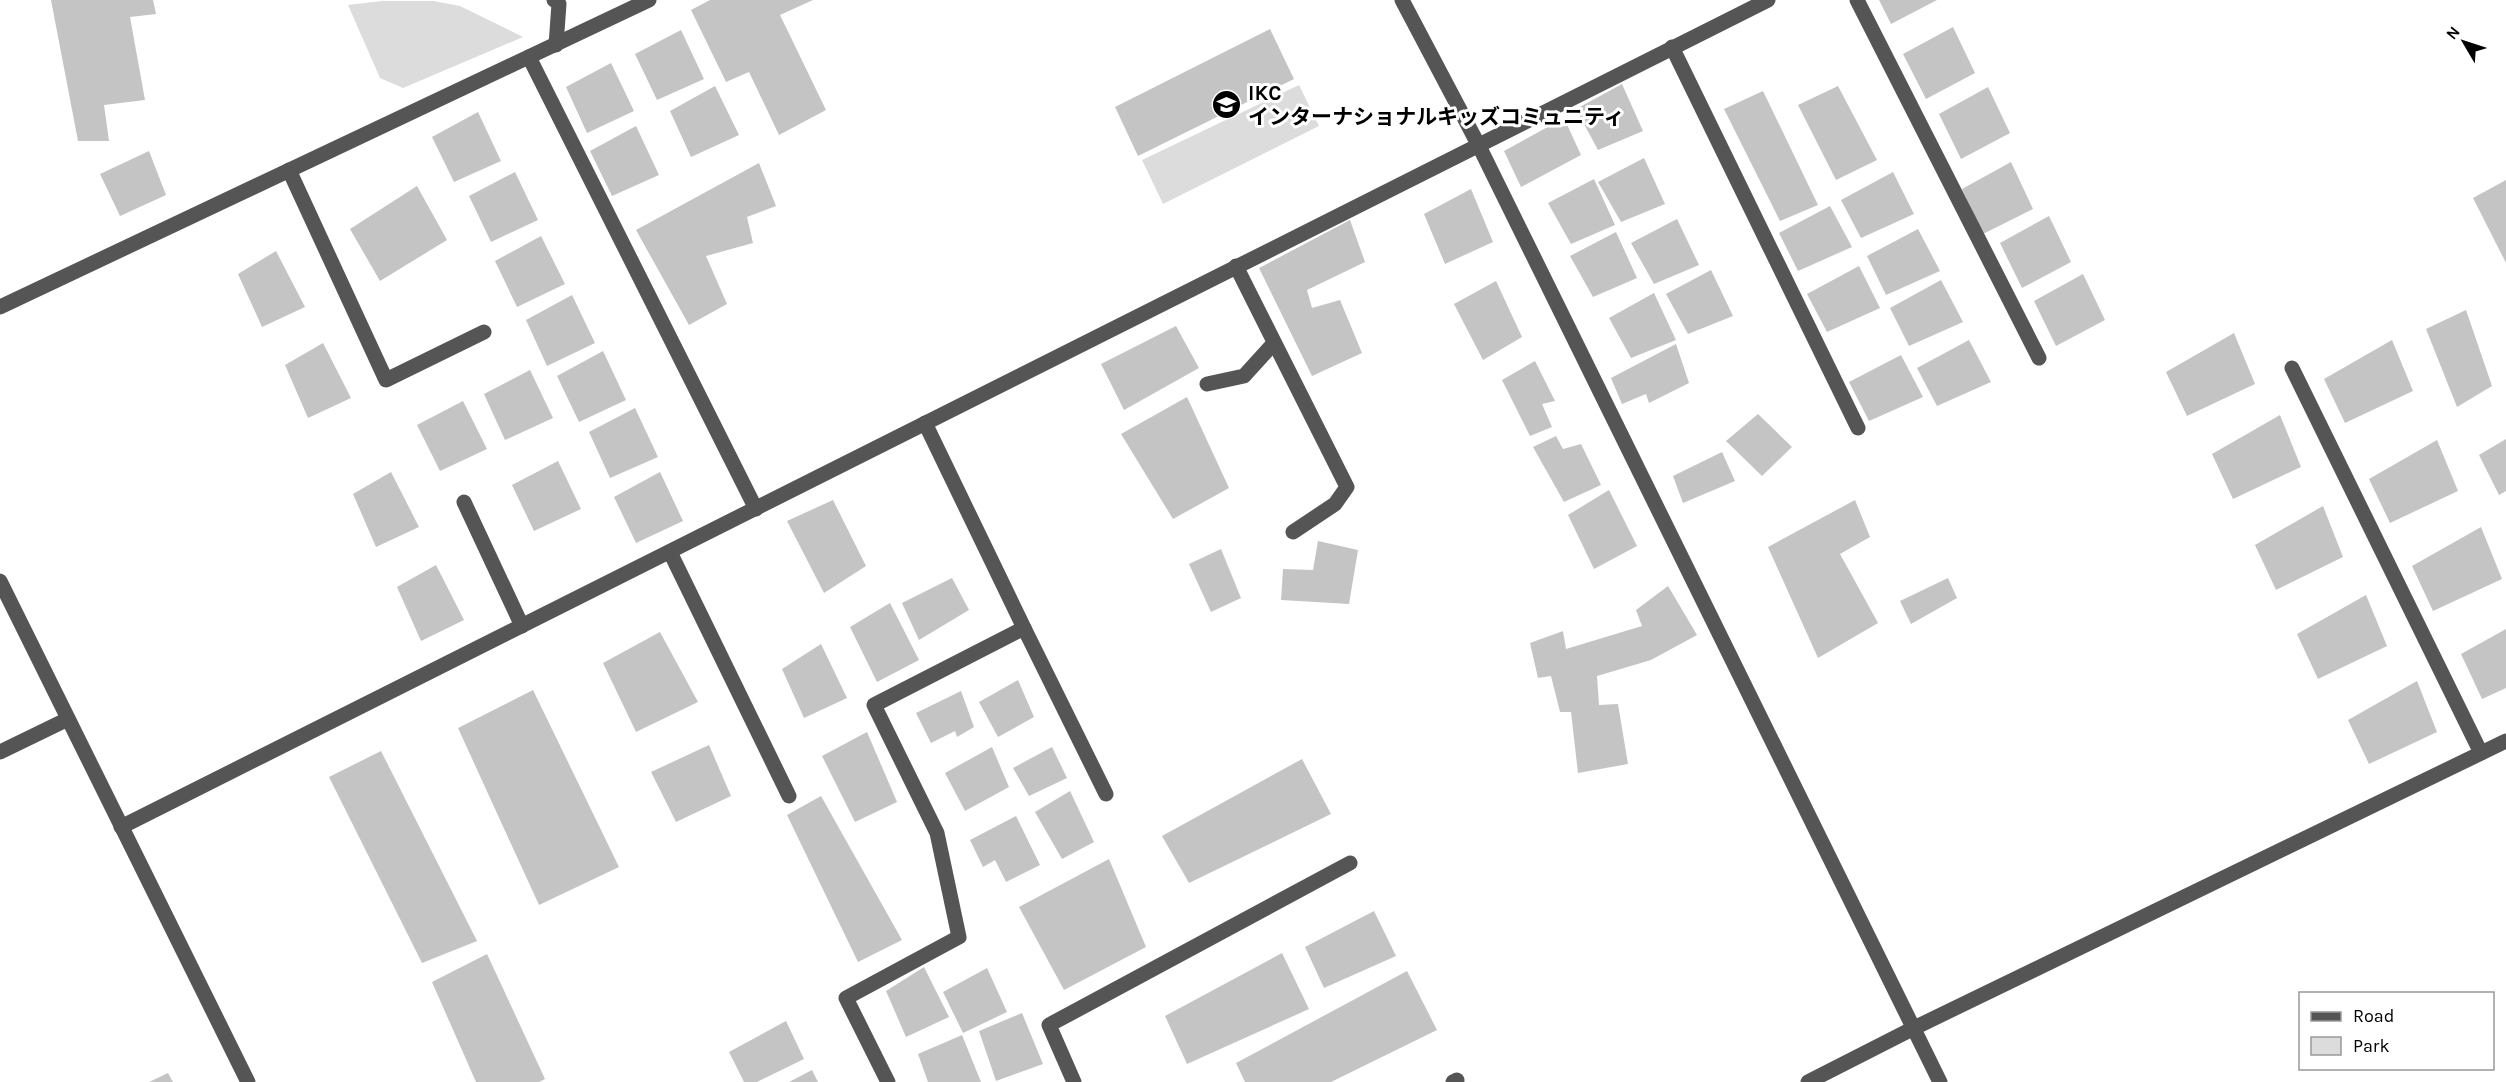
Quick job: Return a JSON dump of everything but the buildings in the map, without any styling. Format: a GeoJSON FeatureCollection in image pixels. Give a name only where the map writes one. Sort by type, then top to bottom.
{"type":"FeatureCollection","features":[{"type":"Feature","properties":{"kind":"street"},"geometry":{"type":"LineString","coordinates":[[554,0],[559,4],[556,45]]}},
{"type":"Feature","properties":{"kind":"street"},"geometry":{"type":"LineString","coordinates":[[0,307],[649,0]]}},
{"type":"Feature","properties":{"kind":"street"},"geometry":{"type":"LineString","coordinates":[[1402,0],[1479,146],[1940,1082]]}},
{"type":"Feature","properties":{"kind":"street"},"geometry":{"type":"LineString","coordinates":[[121,826],[1768,0]]}},
{"type":"Feature","properties":{"kind":"street"},"geometry":{"type":"LineString","coordinates":[[1857,0],[2039,358]]}},
{"type":"Feature","properties":{"kind":"street"},"geometry":{"type":"LineString","coordinates":[[1672,47],[1858,428]]}},
{"type":"Feature","properties":{"kind":"street"},"geometry":{"type":"LineString","coordinates":[[529,57],[756,509]]}},
{"type":"Feature","properties":{"kind":"street"},"geometry":{"type":"LineString","coordinates":[[289,171],[386,380],[484,332]]}},
{"type":"Feature","properties":{"kind":"street"},"geometry":{"type":"LineString","coordinates":[[1236,266],[1347,487],[1335,504],[1293,532]]}},
{"type":"Feature","properties":{"kind":"street"},"geometry":{"type":"LineString","coordinates":[[1207,384],[1244,376],[1274,343]]}},
{"type":"Feature","properties":{"kind":"street"},"geometry":{"type":"LineString","coordinates":[[2292,368],[2481,753]]}},
{"type":"Feature","properties":{"kind":"street"},"geometry":{"type":"LineString","coordinates":[[925,423],[1106,794]]}},
{"type":"Feature","properties":{"kind":"street"},"geometry":{"type":"LineString","coordinates":[[464,502],[522,626]]}},
{"type":"Feature","properties":{"kind":"street"},"geometry":{"type":"LineString","coordinates":[[670,552],[789,796]]}},
{"type":"Feature","properties":{"kind":"street"},"geometry":{"type":"LineString","coordinates":[[0,581],[248,1082]]}},
{"type":"Feature","properties":{"kind":"street"},"geometry":{"type":"LineString","coordinates":[[888,1082],[846,998],[959,937],[937,833],[874,705],[1024,628]]}},
{"type":"Feature","properties":{"kind":"street"},"geometry":{"type":"LineString","coordinates":[[0,752],[68,719]]}},
{"type":"Feature","properties":{"kind":"street"},"geometry":{"type":"LineString","coordinates":[[1808,1082],[1912,1029],[2506,741]]}},
{"type":"Feature","properties":{"kind":"street"},"geometry":{"type":"LineString","coordinates":[[1074,1082],[1049,1025],[1350,863]]}},
{"type":"Feature","properties":{"kind":"green space"},"geometry":{"type":"Polygon","coordinates":[[[382,1],[434,1],[460,6],[523,37],[403,88],[380,78],[348,5],[382,1]]]}},
{"type":"Feature","properties":{"kind":"green space"},"geometry":{"type":"Polygon","coordinates":[[[1299,85],[1319,126],[1163,204],[1142,160],[1299,85]]]}},
{"type":"Feature","properties":{"kind":"place","name":"IKC インターナショナルキッズコミュニティ"},"geometry":{"type":"Point","coordinates":[1227,105]}}]}
